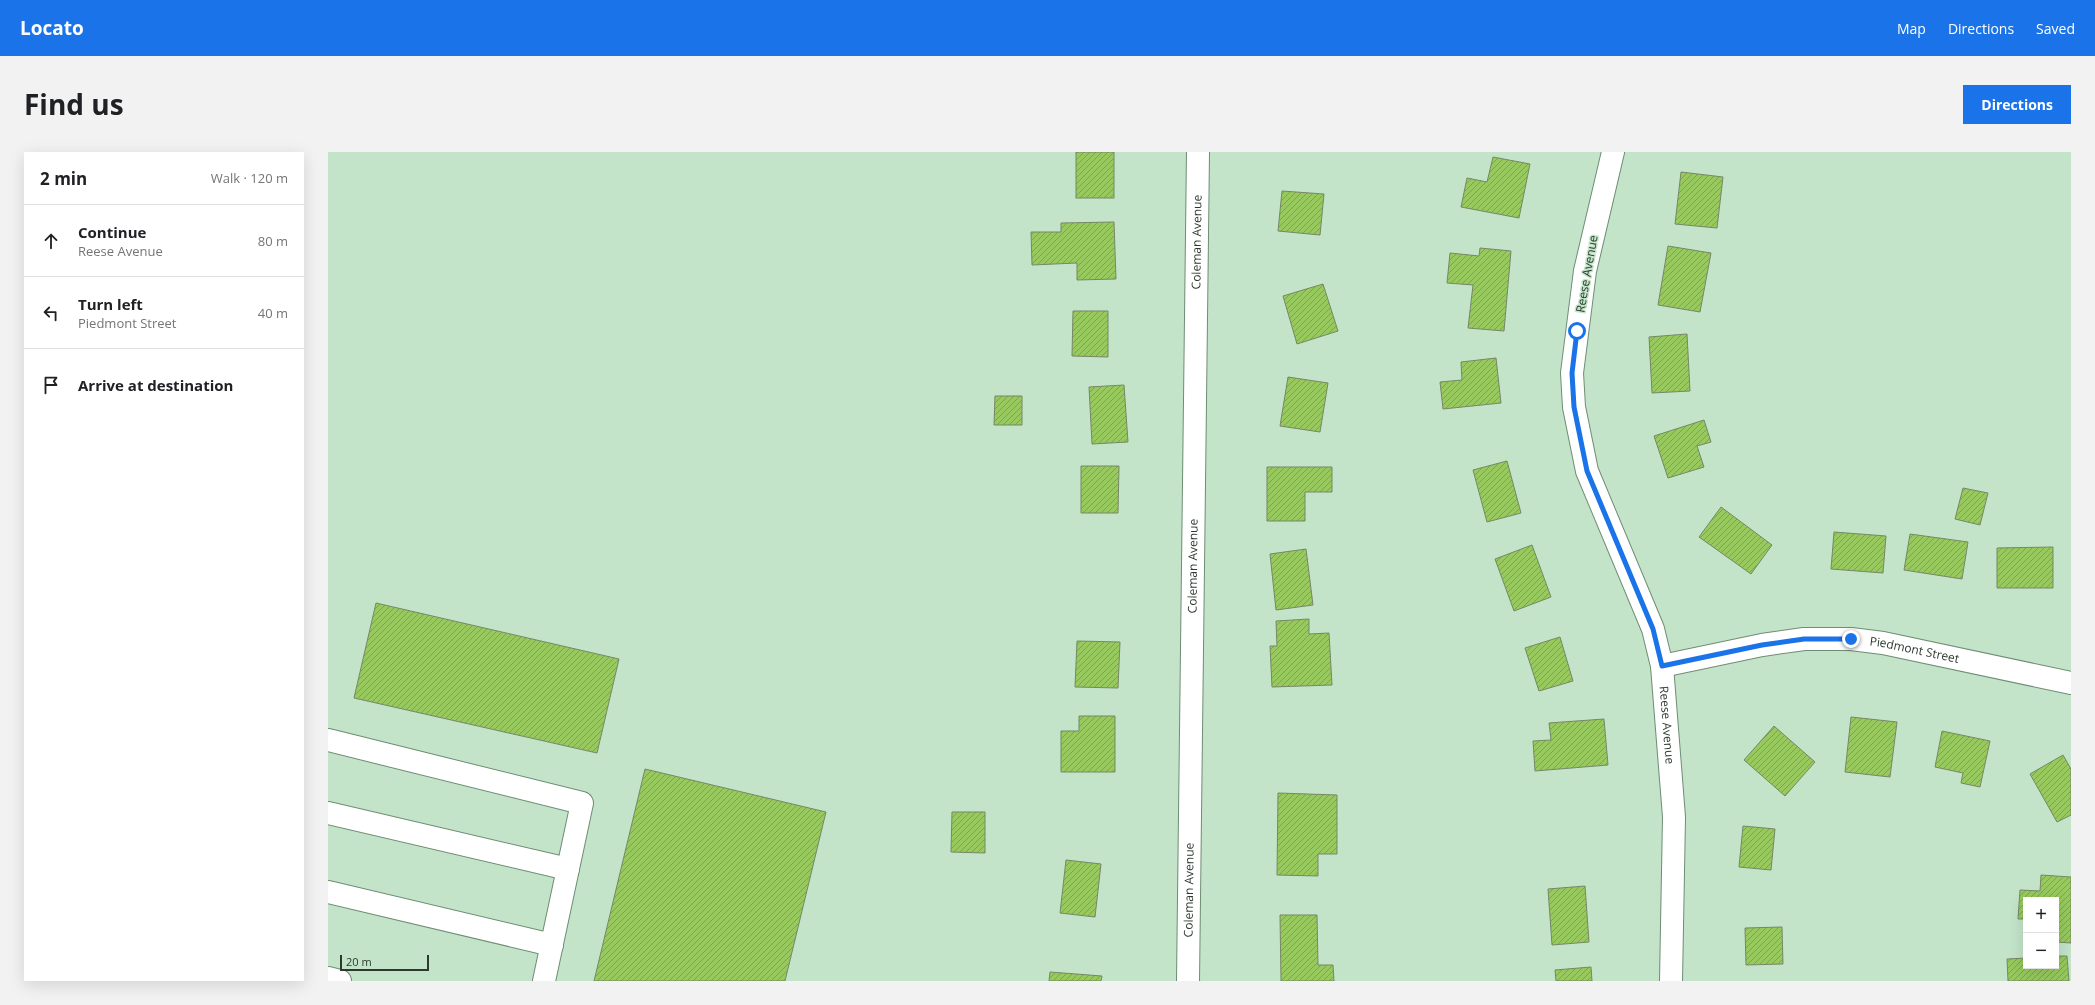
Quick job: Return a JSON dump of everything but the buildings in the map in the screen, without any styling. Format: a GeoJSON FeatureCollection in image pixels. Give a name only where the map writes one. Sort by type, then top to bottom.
{"type":"FeatureCollection","features":[{"type":"Feature","properties":{"kind":"street","name":"Coleman Avenue"},"geometry":{"type":"LineString","coordinates":[[1188,981],[1198,152]]}},
{"type":"Feature","properties":{"kind":"street","name":"Reese Avenue"},"geometry":{"type":"LineString","coordinates":[[1613,152],[1585,271],[1572,373],[1574,407],[1587,471],[1653,629],[1662,666],[1674,817],[1671,981]]}},
{"type":"Feature","properties":{"kind":"street","name":"Piedmont Street"},"geometry":{"type":"LineString","coordinates":[[1662,666],[1762,645],[1804,639],[1851,639],[1884,643],[2071,683]]}},
{"type":"Feature","properties":{"kind":"street"},"geometry":{"type":"LineString","coordinates":[[328,740],[582,803],[544,981]]}},
{"type":"Feature","properties":{"kind":"street"},"geometry":{"type":"LineString","coordinates":[[328,813],[568,869]]}},
{"type":"Feature","properties":{"kind":"street"},"geometry":{"type":"LineString","coordinates":[[328,892],[552,945]]}},
{"type":"Feature","properties":{"kind":"street"},"geometry":{"type":"LineString","coordinates":[[328,978],[340,981]]}},
{"type":"Feature","properties":{"kind":"route"},"geometry":{"type":"LineString","coordinates":[[1577,331],[1572,373],[1574,407],[1587,471],[1653,629],[1662,666],[1762,645],[1804,639],[1851,639]]}}]}
